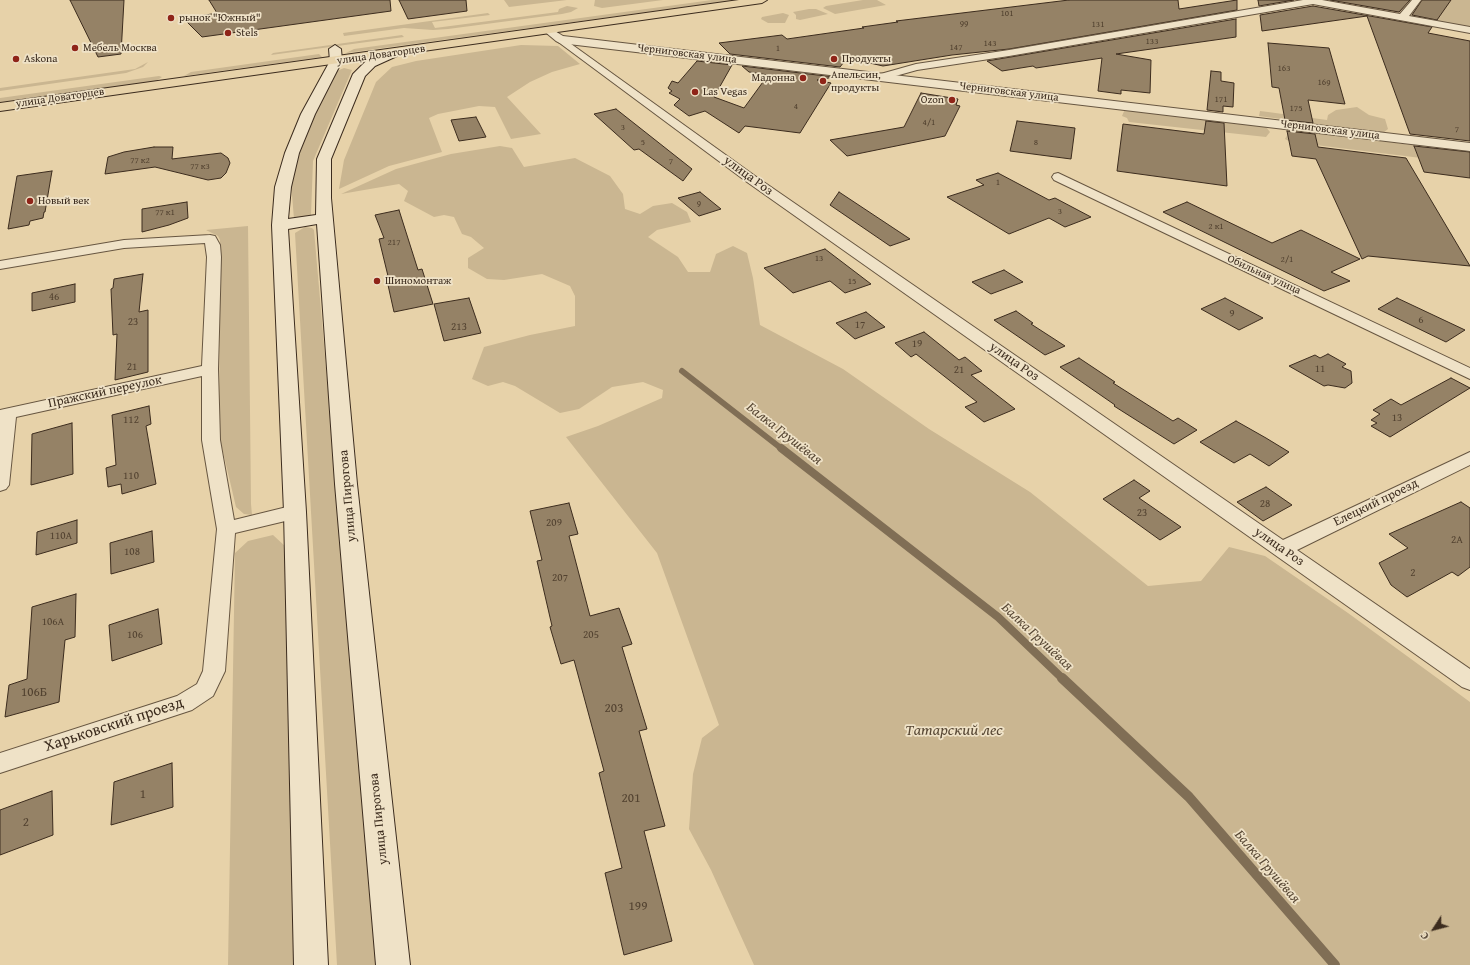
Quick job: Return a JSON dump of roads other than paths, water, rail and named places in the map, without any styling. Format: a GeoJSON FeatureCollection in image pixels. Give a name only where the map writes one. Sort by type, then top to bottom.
{"type":"FeatureCollection","features":[{"type":"Feature","properties":{"kind":"main road","name":"улица Доваторцев"},"geometry":{"type":"LineString","coordinates":[[430,36],[689,0]]}},
{"type":"Feature","properties":{"kind":"main road","name":"улица Доваторцев"},"geometry":{"type":"LineString","coordinates":[[0,107],[335,55],[393,53],[555,35],[762,0]]}},
{"type":"Feature","properties":{"kind":"main road","name":"Черниговская улица"},"geometry":{"type":"LineString","coordinates":[[555,35],[881,77],[1470,147]]}},
{"type":"Feature","properties":{"kind":"main road","name":"улица Доваторцев"},"geometry":{"type":"LineString","coordinates":[[320,51],[335,55],[350,47]]}},
{"type":"Feature","properties":{"kind":"main road","name":"улица Пирогова"},"geometry":{"type":"LineString","coordinates":[[393,53],[364,68],[359,74],[324,159],[323,198],[346,484],[393,965]]}},
{"type":"Feature","properties":{"kind":"main road"},"geometry":{"type":"LineString","coordinates":[[311,965],[295,512],[280,225],[283,187],[292,153],[335,55]]}},
{"type":"Feature","properties":{"kind":"main road"},"geometry":{"type":"LineString","coordinates":[[280,225],[325,218]]}},
{"type":"Feature","properties":{"kind":"street"},"geometry":{"type":"LineString","coordinates":[[1403,18],[1417,0]]}},
{"type":"Feature","properties":{"kind":"street"},"geometry":{"type":"LineString","coordinates":[[881,77],[916,67],[1048,47],[1305,1],[1322,1],[1470,30]]}},
{"type":"Feature","properties":{"kind":"street","name":"улица Роз"},"geometry":{"type":"LineString","coordinates":[[555,35],[758,184],[1470,681]]}},
{"type":"Feature","properties":{"kind":"street","name":"Обильная улица"},"geometry":{"type":"LineString","coordinates":[[1058,177],[1470,374]]}},
{"type":"Feature","properties":{"kind":"street"},"geometry":{"type":"LineString","coordinates":[[0,265],[124,244],[201,238],[210,239],[213,245],[210,369],[211,440],[226,529],[295,512]]}},
{"type":"Feature","properties":{"kind":"street","name":"Пражский переулок"},"geometry":{"type":"LineString","coordinates":[[4,414],[210,369]]}},
{"type":"Feature","properties":{"kind":"street"},"geometry":{"type":"LineString","coordinates":[[0,485],[4,414]]}},
{"type":"Feature","properties":{"kind":"street","name":"Елецкий проезд"},"geometry":{"type":"LineString","coordinates":[[1282,549],[1470,458]]}},
{"type":"Feature","properties":{"kind":"street","name":"Харьковский проезд"},"geometry":{"type":"LineString","coordinates":[[0,763],[184,703],[205,690],[214,671],[226,529]]}},
{"type":"Feature","properties":{"kind":"waterway","name":"Балка Грушёвая"},"geometry":{"type":"LineString","coordinates":[[682,371],[782,449]]}},
{"type":"Feature","properties":{"kind":"waterway","name":"Балка Грушёвая"},"geometry":{"type":"LineString","coordinates":[[781,448],[998,617],[1063,679]]}},
{"type":"Feature","properties":{"kind":"waterway","name":"Балка Грушёвая"},"geometry":{"type":"LineString","coordinates":[[1062,678],[1189,797],[1335,965]]}},
{"type":"Feature","properties":{"kind":"place","name":"рынок \"Южный\""},"geometry":{"type":"Point","coordinates":[171,18]}},
{"type":"Feature","properties":{"kind":"place","name":"Stels"},"geometry":{"type":"Point","coordinates":[228,33]}},
{"type":"Feature","properties":{"kind":"place","name":"Мебель Москва"},"geometry":{"type":"Point","coordinates":[75,48]}},
{"type":"Feature","properties":{"kind":"place","name":"Askona"},"geometry":{"type":"Point","coordinates":[16,59]}},
{"type":"Feature","properties":{"kind":"place","name":"Продукты"},"geometry":{"type":"Point","coordinates":[834,59]}},
{"type":"Feature","properties":{"kind":"place","name":"Мадонна"},"geometry":{"type":"Point","coordinates":[803,78]}},
{"type":"Feature","properties":{"kind":"place","name":"Апельсин, продукты"},"geometry":{"type":"Point","coordinates":[823,81]}},
{"type":"Feature","properties":{"kind":"place","name":"Las Vegas"},"geometry":{"type":"Point","coordinates":[695,92]}},
{"type":"Feature","properties":{"kind":"place","name":"Ozon"},"geometry":{"type":"Point","coordinates":[952,100]}},
{"type":"Feature","properties":{"kind":"place","name":"Новый век"},"geometry":{"type":"Point","coordinates":[30,201]}},
{"type":"Feature","properties":{"kind":"place","name":"Шиномонтаж"},"geometry":{"type":"Point","coordinates":[377,281]}},
{"type":"Feature","properties":{"kind":"park label","name":"Татарский лес"},"geometry":{"type":"Point","coordinates":[954,731]}}]}
